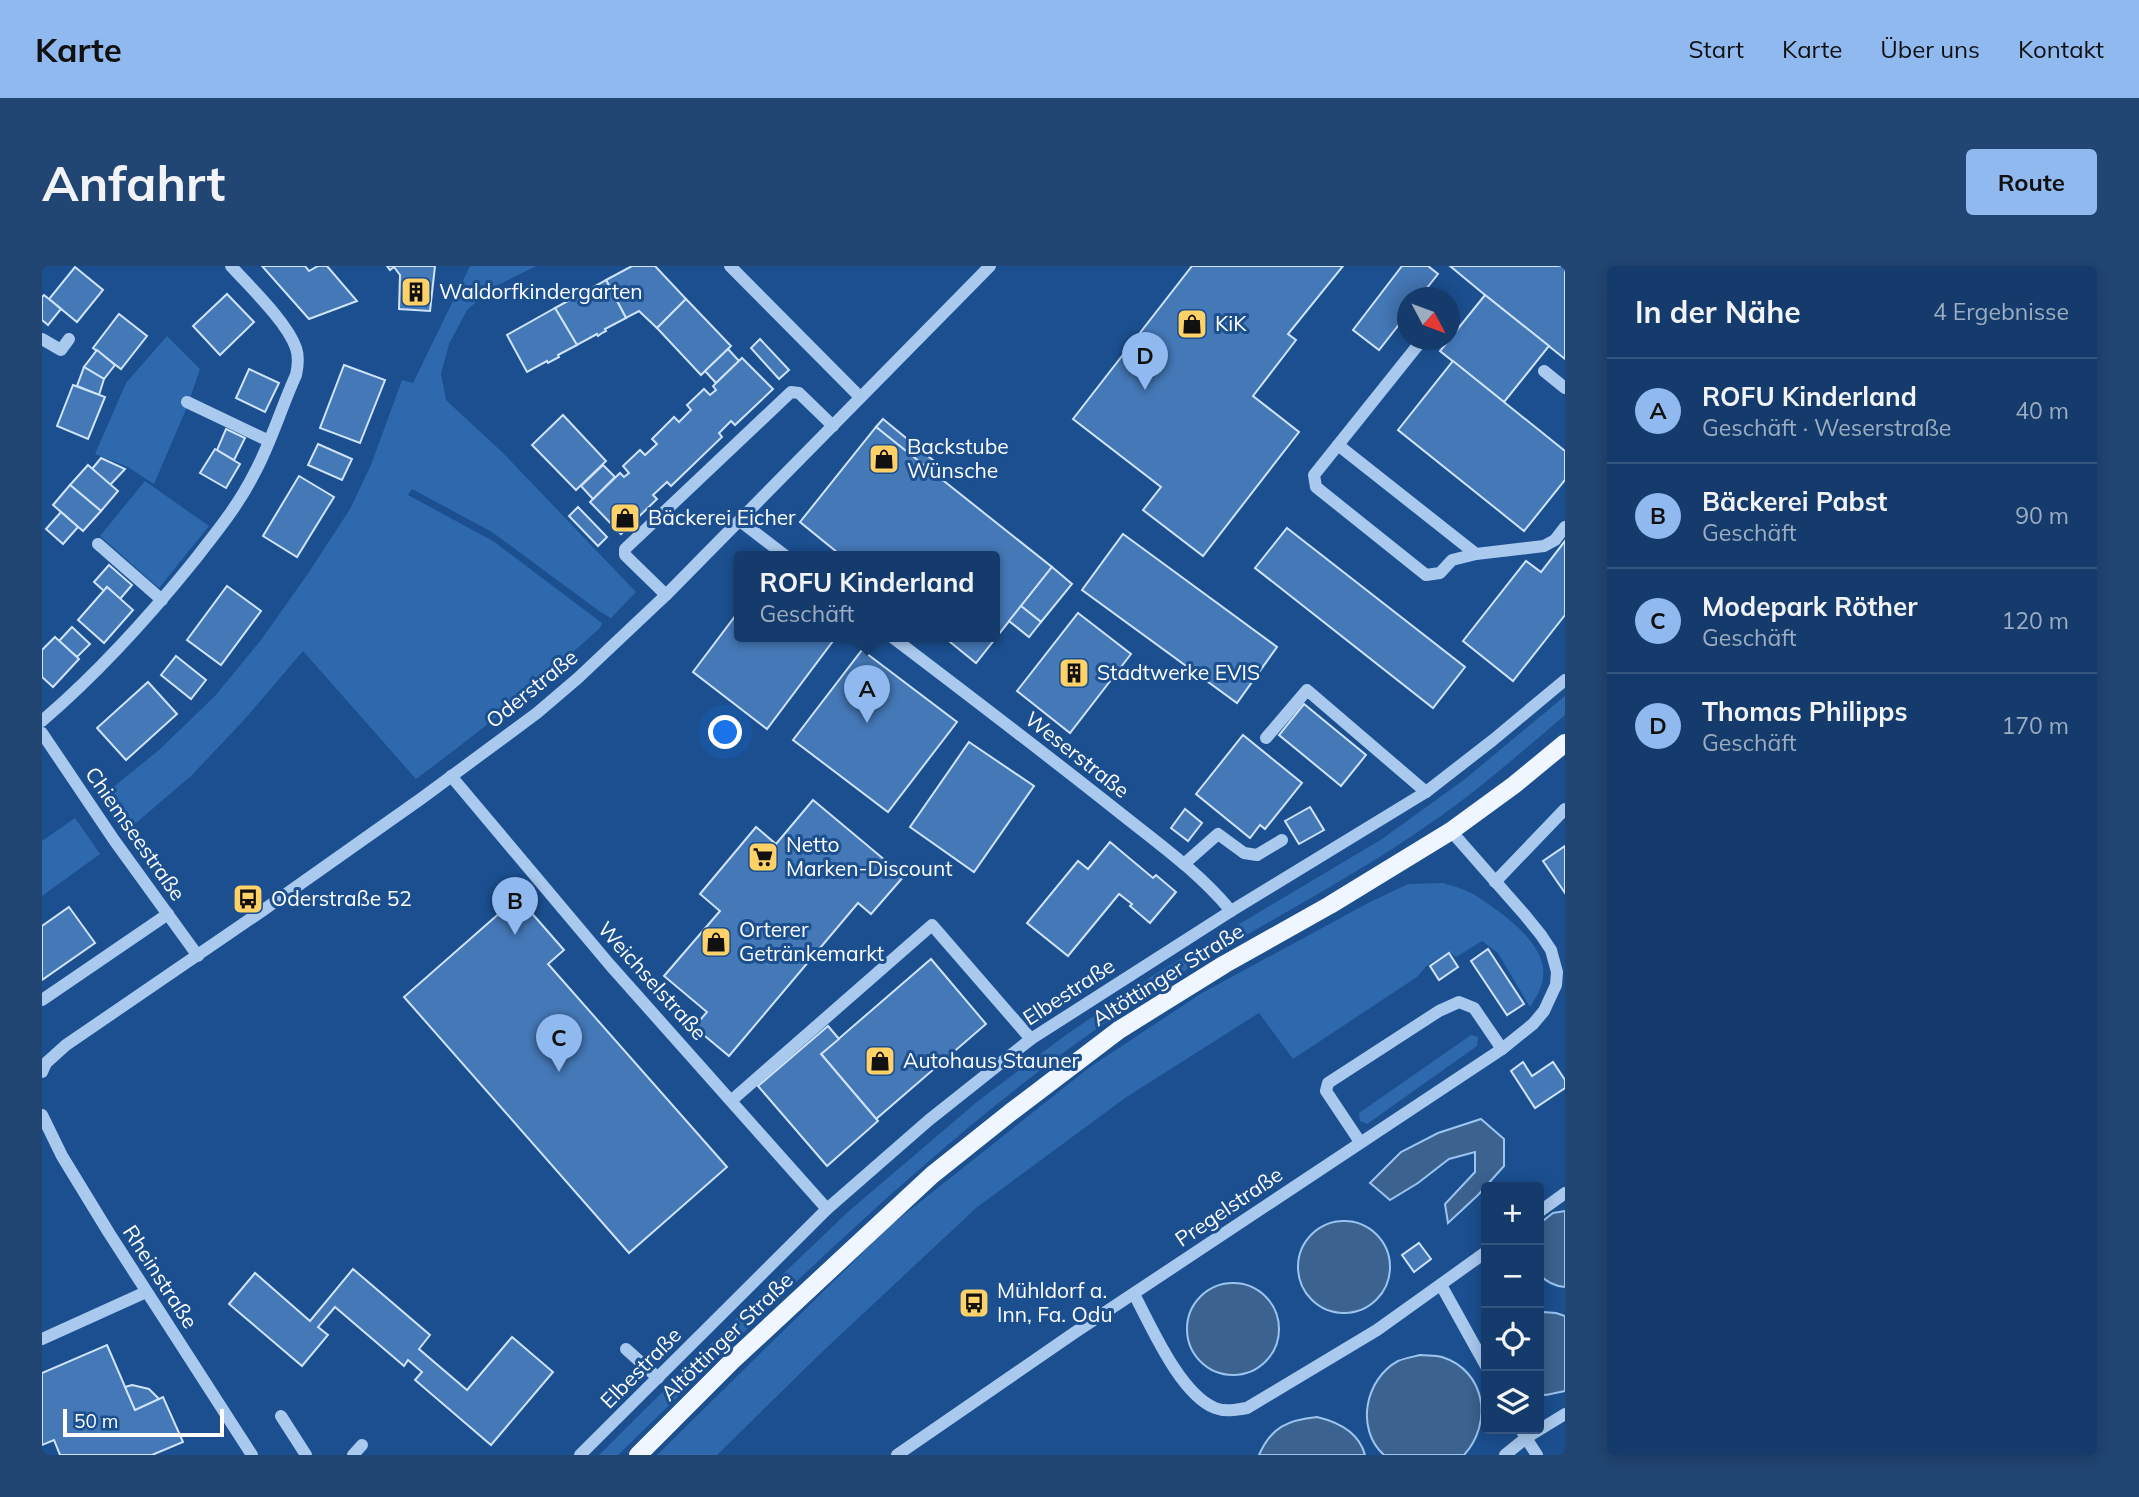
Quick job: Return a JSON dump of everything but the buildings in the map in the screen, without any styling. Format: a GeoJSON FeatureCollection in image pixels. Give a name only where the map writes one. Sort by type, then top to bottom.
{"type":"FeatureCollection","features":[{"type":"Feature","properties":{"kind":"main road","name":"Altöttinger Straße"},"geometry":{"type":"LineString","coordinates":[[638,1455],[732,1361],[932,1175],[1010,1112],[1119,1030],[1225,964],[1330,905],[1451,831],[1565,743]]}},
{"type":"Feature","properties":{"kind":"street"},"geometry":{"type":"LineString","coordinates":[[42,721],[101,667],[162,600],[238,502],[255,474],[269,441],[296,375],[297,350],[289,333],[230,266]]}},
{"type":"Feature","properties":{"kind":"street"},"geometry":{"type":"LineString","coordinates":[[730,266],[859,397]]}},
{"type":"Feature","properties":{"kind":"street","name":"Oderstraße"},"geometry":{"type":"LineString","coordinates":[[42,1072],[46,1063],[66,1045],[198,956],[537,713],[666,595],[990,266]]}},
{"type":"Feature","properties":{"kind":"street"},"geometry":{"type":"LineString","coordinates":[[42,339],[58,356],[69,339]]}},
{"type":"Feature","properties":{"kind":"street"},"geometry":{"type":"LineString","coordinates":[[1414,350],[1314,475],[1316,487],[1426,575],[1440,573],[1452,560],[1476,554],[1544,546],[1555,540],[1565,527]]}},
{"type":"Feature","properties":{"kind":"street"},"geometry":{"type":"LineString","coordinates":[[1544,371],[1565,388]]}},
{"type":"Feature","properties":{"kind":"street"},"geometry":{"type":"LineString","coordinates":[[666,595],[625,555],[625,550],[791,393],[799,393],[833,426]]}},
{"type":"Feature","properties":{"kind":"street"},"geometry":{"type":"LineString","coordinates":[[187,402],[269,441]]}},
{"type":"Feature","properties":{"kind":"street"},"geometry":{"type":"LineString","coordinates":[[1338,445],[1476,554]]}},
{"type":"Feature","properties":{"kind":"street"},"geometry":{"type":"LineString","coordinates":[[740,521],[779,551]]}},
{"type":"Feature","properties":{"kind":"street"},"geometry":{"type":"LineString","coordinates":[[98,544],[162,600]]}},
{"type":"Feature","properties":{"kind":"street","name":"Weserstraße"},"geometry":{"type":"LineString","coordinates":[[898,642],[1184,864],[1215,892],[1231,911]]}},
{"type":"Feature","properties":{"kind":"street","name":"Elbestraße"},"geometry":{"type":"LineString","coordinates":[[580,1455],[827,1209],[929,1120],[1031,1038],[1426,792],[1565,680]]}},
{"type":"Feature","properties":{"kind":"street"},"geometry":{"type":"LineString","coordinates":[[1266,738],[1307,690],[1426,792]]}},
{"type":"Feature","properties":{"kind":"street","name":"Chiemseestraße"},"geometry":{"type":"LineString","coordinates":[[42,733],[114,840],[198,956]]}},
{"type":"Feature","properties":{"kind":"street","name":"Weichselstraße"},"geometry":{"type":"LineString","coordinates":[[451,776],[610,965],[827,1209]]}},
{"type":"Feature","properties":{"kind":"street"},"geometry":{"type":"LineString","coordinates":[[1495,882],[1565,809]]}},
{"type":"Feature","properties":{"kind":"street","name":"Pregelstraße"},"geometry":{"type":"LineString","coordinates":[[897,1455],[1502,1049],[1533,1024],[1544,1011],[1561,972],[1551,950],[1524,914],[1451,831]]}},
{"type":"Feature","properties":{"kind":"street"},"geometry":{"type":"LineString","coordinates":[[1184,864],[1218,834],[1244,853],[1257,855],[1282,840]]}},
{"type":"Feature","properties":{"kind":"street"},"geometry":{"type":"LineString","coordinates":[[42,1000],[168,914]]}},
{"type":"Feature","properties":{"kind":"street"},"geometry":{"type":"LineString","coordinates":[[732,1100],[932,925],[1031,1038]]}},
{"type":"Feature","properties":{"kind":"street"},"geometry":{"type":"LineString","coordinates":[[1360,1142],[1326,1091],[1328,1083],[1440,1011],[1459,1002],[1474,1008],[1502,1049]]}},
{"type":"Feature","properties":{"kind":"street","name":"Rheinstraße"},"geometry":{"type":"LineString","coordinates":[[42,1115],[62,1156],[251,1455]]}},
{"type":"Feature","properties":{"kind":"street"},"geometry":{"type":"LineString","coordinates":[[1544,1208],[1565,1192]]}},
{"type":"Feature","properties":{"kind":"street"},"geometry":{"type":"LineString","coordinates":[[1134,1294],[1181,1381],[1213,1408],[1228,1411],[1247,1408],[1377,1330],[1481,1256]]}},
{"type":"Feature","properties":{"kind":"street"},"geometry":{"type":"LineString","coordinates":[[1441,1285],[1481,1357]]}},
{"type":"Feature","properties":{"kind":"street"},"geometry":{"type":"LineString","coordinates":[[42,1339],[146,1292]]}},
{"type":"Feature","properties":{"kind":"street"},"geometry":{"type":"LineString","coordinates":[[626,1349],[658,1378]]}},
{"type":"Feature","properties":{"kind":"street"},"geometry":{"type":"LineString","coordinates":[[1544,1424],[1565,1414]]}},
{"type":"Feature","properties":{"kind":"street"},"geometry":{"type":"LineString","coordinates":[[281,1416],[306,1455]]}},
{"type":"Feature","properties":{"kind":"street"},"geometry":{"type":"LineString","coordinates":[[1505,1455],[1524,1434],[1537,1455]]}},
{"type":"Feature","properties":{"kind":"shaded area"},"geometry":{"type":"Polygon","coordinates":[[[470,266],[536,266],[492,288],[467,310],[449,344],[441,374],[446,400],[502,452],[636,592],[611,618],[492,532],[412,489],[408,495],[493,541],[602,623],[600,628],[510,706],[416,779],[303,651],[244,720],[191,776],[130,828],[106,793],[159,750],[215,696],[261,640],[309,572],[350,509],[371,465],[402,380],[413,383],[470,266]]]}},
{"type":"Feature","properties":{"kind":"shaded area"},"geometry":{"type":"Polygon","coordinates":[[[167,336],[200,369],[154,484],[128,467],[95,454],[126,383],[167,336]]]}},
{"type":"Feature","properties":{"kind":"shaded area"},"geometry":{"type":"Polygon","coordinates":[[[145,481],[209,526],[159,588],[100,536],[145,481]]]}},
{"type":"Feature","properties":{"kind":"shaded area"},"geometry":{"type":"Polygon","coordinates":[[[1565,696],[1565,715],[1487,781],[1438,818],[1358,870],[1152,991],[1045,1066],[981,1117],[856,1226],[618,1455],[599,1455],[849,1211],[978,1101],[1063,1037],[1152,976],[1382,839],[1465,779],[1565,696]]]}},
{"type":"Feature","properties":{"kind":"shaded area"},"geometry":{"type":"Polygon","coordinates":[[[75,818],[100,854],[42,896],[42,841],[75,818]]]}},
{"type":"Feature","properties":{"kind":"shaded area"},"geometry":{"type":"Polygon","coordinates":[[[1443,883],[1484,901],[1530,940],[1538,952],[1543,977],[1530,1007],[1498,953],[1482,941],[1456,957],[1449,952],[1426,966],[1417,977],[1293,1059],[1259,1013],[1125,1098],[976,1208],[717,1455],[657,1455],[891,1225],[1090,1067],[1202,993],[1368,903],[1408,884],[1443,883]]]}},
{"type":"Feature","properties":{"kind":"shaded area"},"geometry":{"type":"Polygon","coordinates":[[[1471,1035],[1478,1037],[1477,1046],[1367,1124],[1360,1121],[1359,1113],[1471,1035]]]}},
{"type":"Feature","properties":{"kind":"shaded area"},"geometry":{"type":"Polygon","coordinates":[[[1481,1119],[1504,1139],[1504,1166],[1490,1182],[1481,1182],[1481,1192],[1448,1223],[1445,1204],[1475,1172],[1475,1152],[1449,1159],[1390,1200],[1370,1183],[1401,1152],[1438,1133],[1481,1119]]]}},
{"type":"Feature","properties":{"kind":"shaded area"},"geometry":{"type":"Polygon","coordinates":[[[1565,1211],[1565,1287],[1544,1279],[1544,1220],[1553,1213],[1565,1211]]]}},
{"type":"Feature","properties":{"kind":"shaded area"},"geometry":{"type":"Polygon","coordinates":[[[1344,1221],[1362,1224],[1377,1234],[1387,1249],[1390,1267],[1387,1285],[1377,1300],[1362,1310],[1344,1313],[1326,1310],[1311,1300],[1301,1285],[1298,1267],[1301,1249],[1311,1234],[1326,1224],[1344,1221]]]}},
{"type":"Feature","properties":{"kind":"shaded area"},"geometry":{"type":"Polygon","coordinates":[[[1233,1283],[1251,1287],[1265,1297],[1275,1311],[1279,1329],[1275,1347],[1265,1361],[1251,1371],[1233,1375],[1215,1371],[1201,1361],[1191,1347],[1187,1329],[1191,1311],[1201,1297],[1215,1287],[1233,1283]]]}},
{"type":"Feature","properties":{"kind":"shaded area"},"geometry":{"type":"Polygon","coordinates":[[[1544,1312],[1565,1316],[1565,1391],[1546,1395],[1544,1312]]]}},
{"type":"Feature","properties":{"kind":"shaded area"},"geometry":{"type":"Polygon","coordinates":[[[1420,1355],[1442,1357],[1457,1364],[1468,1374],[1476,1386],[1481,1414],[1479,1428],[1464,1455],[1384,1455],[1375,1444],[1367,1419],[1371,1392],[1387,1369],[1398,1361],[1420,1355]]]}},
{"type":"Feature","properties":{"kind":"shaded area"},"geometry":{"type":"Polygon","coordinates":[[[1317,1417],[1347,1429],[1358,1440],[1365,1455],[1259,1455],[1275,1431],[1297,1420],[1317,1417]]]}},
{"type":"Feature","properties":{"kind":"place","name":"Waldorfkindergarten"},"geometry":{"type":"Point","coordinates":[416,292]}},
{"type":"Feature","properties":{"kind":"place","name":"KiK"},"geometry":{"type":"Point","coordinates":[1192,324]}},
{"type":"Feature","properties":{"kind":"place","name":"Thomas Philipps"},"geometry":{"type":"Point","coordinates":[1145,390]}},
{"type":"Feature","properties":{"kind":"place","name":"Backstube Wünsche"},"geometry":{"type":"Point","coordinates":[884,459]}},
{"type":"Feature","properties":{"kind":"place","name":"Bäckerei Eicher"},"geometry":{"type":"Point","coordinates":[625,518]}},
{"type":"Feature","properties":{"kind":"place","name":"Stadtwerke EVIS"},"geometry":{"type":"Point","coordinates":[1074,673]}},
{"type":"Feature","properties":{"kind":"place","name":"ROFU Kinderland"},"geometry":{"type":"Point","coordinates":[867,723]}},
{"type":"Feature","properties":{"kind":"place","name":"Netto Marken-Discount"},"geometry":{"type":"Point","coordinates":[763,857]}},
{"type":"Feature","properties":{"kind":"place","name":"Oderstraße 52"},"geometry":{"type":"Point","coordinates":[248,899]}},
{"type":"Feature","properties":{"kind":"place","name":"Bäckerei Pabst"},"geometry":{"type":"Point","coordinates":[515,935]}},
{"type":"Feature","properties":{"kind":"place","name":"Orterer Getränkemarkt"},"geometry":{"type":"Point","coordinates":[716,942]}},
{"type":"Feature","properties":{"kind":"place","name":"Autohaus Stauner"},"geometry":{"type":"Point","coordinates":[880,1061]}},
{"type":"Feature","properties":{"kind":"place","name":"Modepark Röther"},"geometry":{"type":"Point","coordinates":[559,1072]}},
{"type":"Feature","properties":{"kind":"place","name":"Mühldorf a. Inn, Fa. Odu"},"geometry":{"type":"Point","coordinates":[974,1303]}}]}
